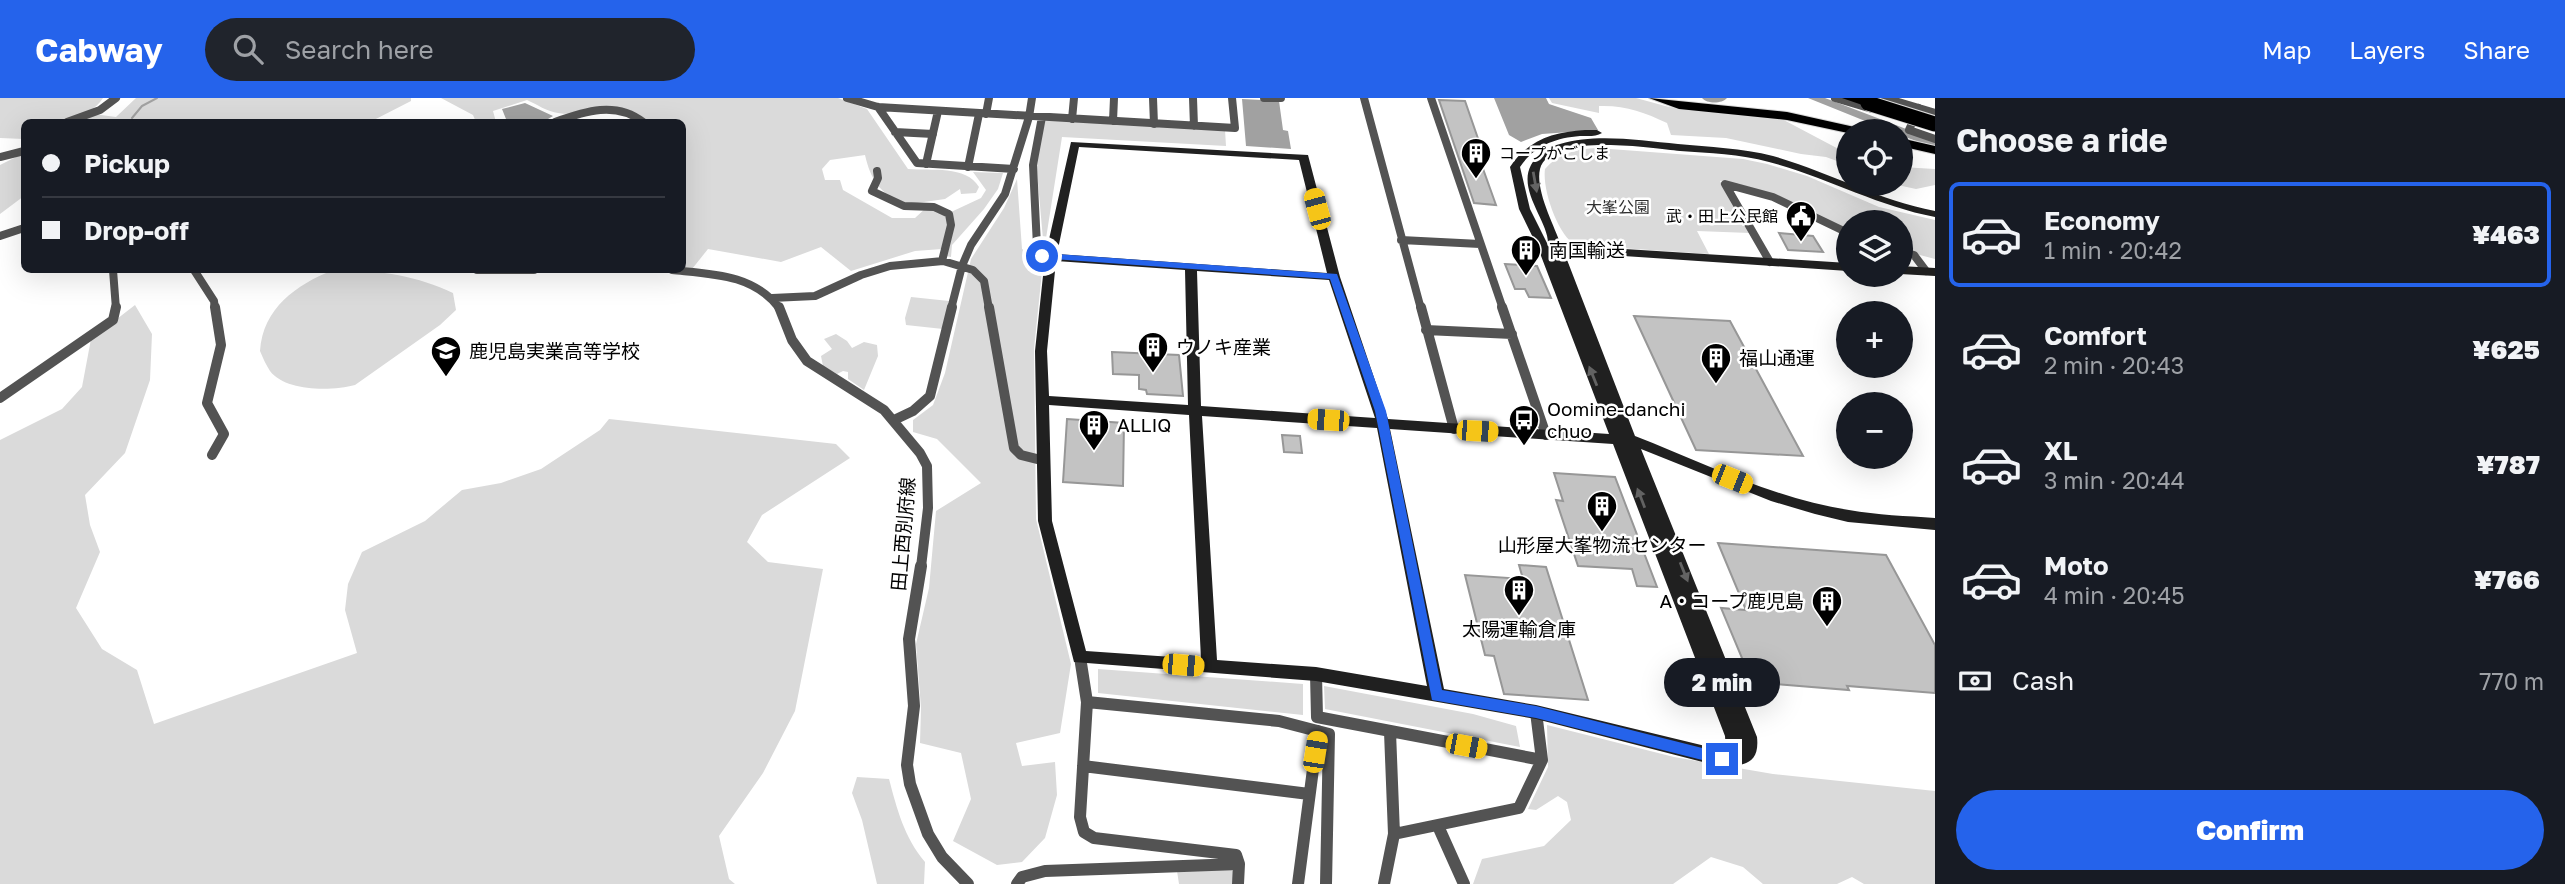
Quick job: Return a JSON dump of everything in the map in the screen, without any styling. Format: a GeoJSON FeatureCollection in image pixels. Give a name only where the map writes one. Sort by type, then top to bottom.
{"type":"FeatureCollection","features":[{"type":"Feature","properties":{"kind":"highway"},"geometry":{"type":"LineString","coordinates":[[1849,98],[1935,124]]}},
{"type":"Feature","properties":{"kind":"main road"},"geometry":{"type":"LineString","coordinates":[[1655,98],[1679,105],[1787,116],[1836,127]]}},
{"type":"Feature","properties":{"kind":"main road"},"geometry":{"type":"LineString","coordinates":[[1913,143],[1932,144]]}},
{"type":"Feature","properties":{"kind":"street"},"geometry":{"type":"LineString","coordinates":[[75,119],[100,110],[117,98]]}},
{"type":"Feature","properties":{"kind":"street"},"geometry":{"type":"LineString","coordinates":[[847,98],[878,107],[1235,128],[1233,98]]}},
{"type":"Feature","properties":{"kind":"street"},"geometry":{"type":"LineString","coordinates":[[907,109],[909,98]]}},
{"type":"Feature","properties":{"kind":"street"},"geometry":{"type":"LineString","coordinates":[[926,164],[933,134],[949,98]]}},
{"type":"Feature","properties":{"kind":"street"},"geometry":{"type":"LineString","coordinates":[[968,167],[989,98]]}},
{"type":"Feature","properties":{"kind":"street"},"geometry":{"type":"LineString","coordinates":[[894,420],[914,411],[930,396],[962,266],[971,245],[1005,194],[1029,117],[1031,98]]}},
{"type":"Feature","properties":{"kind":"street"},"geometry":{"type":"LineString","coordinates":[[1072,119],[1074,98]]}},
{"type":"Feature","properties":{"kind":"street"},"geometry":{"type":"LineString","coordinates":[[1112,121],[1114,98]]}},
{"type":"Feature","properties":{"kind":"street"},"geometry":{"type":"LineString","coordinates":[[1153,98],[1154,124]]}},
{"type":"Feature","properties":{"kind":"street"},"geometry":{"type":"LineString","coordinates":[[1193,98],[1194,126]]}},
{"type":"Feature","properties":{"kind":"street"},"geometry":{"type":"LineString","coordinates":[[1264,98],[1281,98]]}},
{"type":"Feature","properties":{"kind":"street"},"geometry":{"type":"LineString","coordinates":[[1364,98],[1454,429]]}},
{"type":"Feature","properties":{"kind":"street"},"geometry":{"type":"LineString","coordinates":[[1431,98],[1546,435]]}},
{"type":"Feature","properties":{"kind":"street"},"geometry":{"type":"LineString","coordinates":[[1835,98],[1906,119]]}},
{"type":"Feature","properties":{"kind":"street"},"geometry":{"type":"LineString","coordinates":[[1885,98],[1904,101],[1935,113]]}},
{"type":"Feature","properties":{"kind":"street"},"geometry":{"type":"LineString","coordinates":[[878,107],[917,163],[1014,169]]}},
{"type":"Feature","properties":{"kind":"street"},"geometry":{"type":"LineString","coordinates":[[1919,108],[1913,121],[1935,124]]}},
{"type":"Feature","properties":{"kind":"street"},"geometry":{"type":"LineString","coordinates":[[563,119],[603,109],[631,113],[639,119]]}},
{"type":"Feature","properties":{"kind":"street"},"geometry":{"type":"LineString","coordinates":[[1042,117],[1032,165],[1039,254],[1334,277]]}},
{"type":"Feature","properties":{"kind":"street"},"geometry":{"type":"LineString","coordinates":[[895,132],[933,134]]}},
{"type":"Feature","properties":{"kind":"street"},"geometry":{"type":"LineString","coordinates":[[1913,132],[1932,144]]}},
{"type":"Feature","properties":{"kind":"street"},"geometry":{"type":"LineString","coordinates":[[1080,657],[1316,674],[1536,712],[1722,759],[1743,757],[1751,747],[1749,737],[1544,248],[1536,237],[1517,187],[1516,167],[1530,149],[1561,136],[1593,133],[1735,144],[1783,154],[1836,174]]}},
{"type":"Feature","properties":{"kind":"street"},"geometry":{"type":"LineString","coordinates":[[1625,440],[1531,175],[1534,166],[1550,151],[1583,142],[1725,152],[1766,158],[1813,173],[1883,202],[1935,214]]}},
{"type":"Feature","properties":{"kind":"street"},"geometry":{"type":"LineString","coordinates":[[1238,884],[1239,864],[1236,855],[1094,838],[1084,832],[1080,817],[1087,702],[1080,657],[1045,521],[1041,351],[1051,257],[1076,144],[1304,157],[1334,277],[1380,411],[1437,695]]}},
{"type":"Feature","properties":{"kind":"street"},"geometry":{"type":"LineString","coordinates":[[0,157],[21,152]]}},
{"type":"Feature","properties":{"kind":"street"},"geometry":{"type":"LineString","coordinates":[[877,171],[878,178],[872,191],[904,206],[934,207],[948,214],[951,226],[942,261]]}},
{"type":"Feature","properties":{"kind":"street"},"geometry":{"type":"LineString","coordinates":[[1770,262],[1725,184],[1744,186],[1769,194],[1836,227]]}},
{"type":"Feature","properties":{"kind":"street"},"geometry":{"type":"LineString","coordinates":[[1893,196],[1935,205]]}},
{"type":"Feature","properties":{"kind":"street"},"geometry":{"type":"LineString","coordinates":[[2,233],[21,229]]}},
{"type":"Feature","properties":{"kind":"street"},"geometry":{"type":"LineString","coordinates":[[1401,240],[1480,244]]}},
{"type":"Feature","properties":{"kind":"street"},"geometry":{"type":"LineString","coordinates":[[1544,248],[1836,266]]}},
{"type":"Feature","properties":{"kind":"street"},"geometry":{"type":"LineString","coordinates":[[1913,256],[1931,272]]}},
{"type":"Feature","properties":{"kind":"street"},"geometry":{"type":"LineString","coordinates":[[686,272],[741,279],[772,298],[820,294],[862,274],[919,260],[942,261],[979,274],[984,281],[1014,448],[1021,455],[1045,461]]}},
{"type":"Feature","properties":{"kind":"street"},"geometry":{"type":"LineString","coordinates":[[1191,267],[1195,411],[1209,667]]}},
{"type":"Feature","properties":{"kind":"street"},"geometry":{"type":"LineString","coordinates":[[1913,271],[1931,272]]}},
{"type":"Feature","properties":{"kind":"street"},"geometry":{"type":"LineString","coordinates":[[0,398],[113,320],[116,313],[113,273]]}},
{"type":"Feature","properties":{"kind":"street"},"geometry":{"type":"LineString","coordinates":[[196,273],[214,301],[221,345],[207,403],[225,431],[225,438],[212,455]]}},
{"type":"Feature","properties":{"kind":"street","name":"田上西別府線"},"geometry":{"type":"LineString","coordinates":[[772,298],[792,340],[807,361],[863,396],[894,420],[920,453],[929,475],[928,509],[917,601],[909,639],[914,706],[908,741],[910,784],[928,834],[942,857],[968,884]]}},
{"type":"Feature","properties":{"kind":"street"},"geometry":{"type":"LineString","coordinates":[[1426,330],[1512,334]]}},
{"type":"Feature","properties":{"kind":"street"},"geometry":{"type":"LineString","coordinates":[[1044,400],[1625,440],[1815,509],[1848,516],[1935,524]]}},
{"type":"Feature","properties":{"kind":"street"},"geometry":{"type":"LineString","coordinates":[[1316,674],[1317,717],[1542,760]]}},
{"type":"Feature","properties":{"kind":"street"},"geometry":{"type":"LineString","coordinates":[[1087,702],[1279,722],[1329,734],[1326,884]]}},
{"type":"Feature","properties":{"kind":"street"},"geometry":{"type":"LineString","coordinates":[[1394,834],[1519,808],[1542,760],[1536,712]]}},
{"type":"Feature","properties":{"kind":"street"},"geometry":{"type":"LineString","coordinates":[[1298,884],[1318,731]]}},
{"type":"Feature","properties":{"kind":"street"},"geometry":{"type":"LineString","coordinates":[[1384,884],[1394,834],[1390,732]]}},
{"type":"Feature","properties":{"kind":"street"},"geometry":{"type":"LineString","coordinates":[[1083,766],[1308,794]]}},
{"type":"Feature","properties":{"kind":"street"},"geometry":{"type":"LineString","coordinates":[[1438,826],[1464,884]]}},
{"type":"Feature","properties":{"kind":"street"},"geometry":{"type":"LineString","coordinates":[[1017,884],[1022,877],[1045,871],[1239,864]]}},
{"type":"Feature","properties":{"kind":"green space"},"geometry":{"type":"Polygon","coordinates":[[[0,98],[103,98],[97,106],[67,119],[21,119],[21,139],[0,138],[0,98]]]}},
{"type":"Feature","properties":{"kind":"green space"},"geometry":{"type":"Polygon","coordinates":[[[136,98],[411,98],[411,101],[376,119],[80,119],[93,114],[116,117],[136,98]]]}},
{"type":"Feature","properties":{"kind":"green space"},"geometry":{"type":"Polygon","coordinates":[[[441,98],[838,98],[867,109],[908,169],[957,172],[966,175],[979,187],[976,193],[961,194],[960,189],[945,199],[903,205],[878,185],[870,172],[865,155],[830,160],[822,169],[825,180],[840,180],[843,190],[892,218],[915,218],[927,207],[951,212],[981,198],[986,190],[973,172],[1003,173],[998,189],[984,209],[952,245],[951,257],[946,256],[942,249],[915,251],[851,271],[821,247],[781,262],[708,249],[692,269],[686,268],[686,119],[641,119],[640,116],[626,111],[605,108],[570,114],[558,113],[527,100],[493,111],[495,119],[475,119],[473,115],[441,98]]]}},
{"type":"Feature","properties":{"kind":"green space"},"geometry":{"type":"Polygon","coordinates":[[[1549,98],[1636,98],[1669,107],[1780,118],[1836,148],[1836,161],[1726,138],[1671,135],[1667,123],[1634,110],[1599,106],[1599,113],[1552,103],[1549,98]]]}},
{"type":"Feature","properties":{"kind":"green space"},"geometry":{"type":"Polygon","coordinates":[[[1045,120],[1225,130],[1226,146],[1062,137],[1044,251],[1036,160],[1045,120]]]}},
{"type":"Feature","properties":{"kind":"green space","name":"大峯公園"},"geometry":{"type":"Polygon","coordinates":[[[1582,149],[1743,159],[1807,176],[1836,188],[1836,196],[1853,196],[1892,210],[1836,210],[1836,225],[1770,194],[1720,181],[1750,233],[1697,231],[1709,254],[1576,245],[1569,240],[1557,222],[1546,188],[1545,169],[1556,159],[1582,149]]]}},
{"type":"Feature","properties":{"kind":"green space"},"geometry":{"type":"Polygon","coordinates":[[[21,154],[21,198],[0,214],[0,165],[21,154]]]}},
{"type":"Feature","properties":{"kind":"green space"},"geometry":{"type":"Polygon","coordinates":[[[1913,168],[1935,169],[1935,185],[1913,188],[1913,168]]]}},
{"type":"Feature","properties":{"kind":"green space"},"geometry":{"type":"Polygon","coordinates":[[[1017,179],[1022,249],[1043,262],[1034,349],[1036,519],[1071,664],[1060,733],[1016,743],[1022,766],[1055,762],[1057,795],[1045,838],[1022,862],[997,865],[953,841],[971,799],[961,753],[920,743],[921,708],[916,644],[929,588],[936,511],[981,483],[937,439],[913,432],[913,420],[933,405],[945,373],[971,259],[1004,208],[1017,179]]]}},
{"type":"Feature","properties":{"kind":"green space"},"geometry":{"type":"Polygon","coordinates":[[[1913,215],[1935,220],[1935,259],[1913,253],[1913,215]]]}},
{"type":"Feature","properties":{"kind":"green space"},"geometry":{"type":"Polygon","coordinates":[[[326,273],[384,273],[410,278],[453,293],[456,310],[440,325],[355,385],[322,389],[298,386],[277,378],[270,371],[260,351],[262,336],[267,322],[284,300],[326,273]]]}},
{"type":"Feature","properties":{"kind":"green space"},"geometry":{"type":"Polygon","coordinates":[[[911,297],[949,301],[943,329],[906,325],[905,318],[911,297]]]}},
{"type":"Feature","properties":{"kind":"green space"},"geometry":{"type":"Polygon","coordinates":[[[135,305],[152,334],[150,380],[125,453],[85,495],[90,525],[100,552],[76,608],[102,649],[137,670],[154,724],[357,653],[345,610],[348,584],[362,552],[425,521],[462,490],[501,483],[541,469],[600,430],[609,419],[836,444],[850,458],[762,515],[747,542],[768,562],[823,569],[795,711],[763,773],[719,836],[729,879],[735,884],[0,884],[0,440],[62,409],[82,387],[91,339],[135,305]]]}},
{"type":"Feature","properties":{"kind":"green space"},"geometry":{"type":"Polygon","coordinates":[[[836,334],[852,348],[864,342],[877,345],[878,356],[864,390],[848,379],[848,372],[837,374],[823,366],[821,356],[832,349],[824,339],[836,334]]]}},
{"type":"Feature","properties":{"kind":"green space"},"geometry":{"type":"Polygon","coordinates":[[[1098,669],[1303,684],[1303,715],[1098,693],[1098,669]]]}},
{"type":"Feature","properties":{"kind":"green space"},"geometry":{"type":"Polygon","coordinates":[[[1324,686],[1473,714],[1516,726],[1520,747],[1325,709],[1324,686]]]}},
{"type":"Feature","properties":{"kind":"green space"},"geometry":{"type":"Polygon","coordinates":[[[1547,725],[1674,757],[1773,774],[1935,791],[1935,884],[1864,884],[1852,877],[1837,884],[1763,884],[1743,867],[1711,857],[1673,884],[1473,884],[1482,859],[1544,846],[1571,820],[1567,802],[1558,796],[1536,810],[1528,809],[1548,767],[1547,725]]]}},
{"type":"Feature","properties":{"kind":"green space"},"geometry":{"type":"Polygon","coordinates":[[[857,777],[889,779],[906,833],[925,862],[924,884],[877,884],[862,820],[852,793],[857,777]]]}},
{"type":"Feature","properties":{"kind":"green space"},"geometry":{"type":"Polygon","coordinates":[[[1230,869],[1234,872],[1232,884],[1179,884],[1177,871],[1230,869]]]}},
{"type":"Feature","properties":{"kind":"shaded area"},"geometry":{"type":"Polygon","coordinates":[[[1494,98],[1546,98],[1549,104],[1591,118],[1598,130],[1542,134],[1521,142],[1509,135],[1494,98]]]}},
{"type":"Feature","properties":{"kind":"shaded area"},"geometry":{"type":"Polygon","coordinates":[[[1242,99],[1279,101],[1283,130],[1288,131],[1291,149],[1246,146],[1242,99]]]}},
{"type":"Feature","properties":{"kind":"shaded area"},"geometry":{"type":"Polygon","coordinates":[[[525,103],[553,116],[548,119],[506,119],[502,109],[525,103]]]}},
{"type":"Feature","properties":{"kind":"building"},"geometry":{"type":"Polygon","coordinates":[[[1439,100],[1465,101],[1483,153],[1477,152],[1496,205],[1474,203],[1439,100]]]}},
{"type":"Feature","properties":{"kind":"building","name":"武・田上公民館"},"geometry":{"type":"Polygon","coordinates":[[[1779,233],[1813,236],[1823,252],[1788,250],[1779,233]]]}},
{"type":"Feature","properties":{"kind":"building","name":"南国輸送"},"geometry":{"type":"Polygon","coordinates":[[[1505,264],[1537,266],[1551,298],[1529,297],[1525,289],[1515,289],[1505,264]]]}},
{"type":"Feature","properties":{"kind":"building","name":"福山通運"},"geometry":{"type":"Polygon","coordinates":[[[1634,316],[1730,321],[1803,456],[1696,450],[1634,316]]]}},
{"type":"Feature","properties":{"kind":"building","name":"ウノキ産業"},"geometry":{"type":"Polygon","coordinates":[[[1112,352],[1179,355],[1183,396],[1147,394],[1146,390],[1139,389],[1139,375],[1113,374],[1112,352]]]}},
{"type":"Feature","properties":{"kind":"building","name":"ALLIQ"},"geometry":{"type":"Polygon","coordinates":[[[1067,419],[1124,423],[1123,486],[1063,482],[1067,419]]]}},
{"type":"Feature","properties":{"kind":"building"},"geometry":{"type":"Polygon","coordinates":[[[1282,435],[1300,436],[1302,453],[1284,452],[1282,435]]]}},
{"type":"Feature","properties":{"kind":"building","name":"山形屋大峯物流センター"},"geometry":{"type":"Polygon","coordinates":[[[1554,473],[1615,477],[1657,587],[1637,586],[1632,569],[1578,566],[1556,500],[1563,501],[1554,473]]]}},
{"type":"Feature","properties":{"kind":"building","name":"A・コープ鹿児島"},"geometry":{"type":"Polygon","coordinates":[[[1718,543],[1886,555],[1935,645],[1935,693],[1847,686],[1849,690],[1752,682],[1721,608],[1746,610],[1718,543]]]}},
{"type":"Feature","properties":{"kind":"building","name":"太陽運輸倉庫"},"geometry":{"type":"Polygon","coordinates":[[[1519,565],[1546,567],[1588,700],[1504,694],[1494,656],[1485,655],[1465,575],[1523,579],[1519,565]]]}},
{"type":"Feature","properties":{"kind":"waterway"},"geometry":{"type":"LineString","coordinates":[[132,118],[142,106],[157,98]]}},
{"type":"Feature","properties":{"kind":"waterway"},"geometry":{"type":"LineString","coordinates":[[1708,98],[1721,98]]}},
{"type":"Feature","properties":{"kind":"waterway"},"geometry":{"type":"LineString","coordinates":[[1814,98],[1935,144]]}},
{"type":"Feature","properties":{"kind":"place","name":"コープかごしま"},"geometry":{"type":"Point","coordinates":[1476,180]}},
{"type":"Feature","properties":{"kind":"place","name":"武・田上公民館"},"geometry":{"type":"Point","coordinates":[1801,243]}},
{"type":"Feature","properties":{"kind":"place","name":"南国輸送"},"geometry":{"type":"Point","coordinates":[1526,277]}},
{"type":"Feature","properties":{"kind":"place","name":"ウノキ産業"},"geometry":{"type":"Point","coordinates":[1153,374]}},
{"type":"Feature","properties":{"kind":"place","name":"鹿児島実業高等学校"},"geometry":{"type":"Point","coordinates":[446,378]}},
{"type":"Feature","properties":{"kind":"place","name":"福山通運"},"geometry":{"type":"Point","coordinates":[1716,385]}},
{"type":"Feature","properties":{"kind":"place","name":"Oomine-danchi chuo"},"geometry":{"type":"Point","coordinates":[1524,447]}},
{"type":"Feature","properties":{"kind":"place","name":"ALLIQ"},"geometry":{"type":"Point","coordinates":[1094,452]}},
{"type":"Feature","properties":{"kind":"place","name":"山形屋大峯物流センター"},"geometry":{"type":"Point","coordinates":[1602,533]}},
{"type":"Feature","properties":{"kind":"place","name":"太陽運輸倉庫"},"geometry":{"type":"Point","coordinates":[1519,617]}},
{"type":"Feature","properties":{"kind":"place","name":"A・コープ鹿児島"},"geometry":{"type":"Point","coordinates":[1827,628]}},
{"type":"Feature","properties":{"kind":"route"},"geometry":{"type":"LineString","coordinates":[[1042,256],[1334,277],[1380,411],[1437,695],[1536,712],[1722,759]]}}]}
